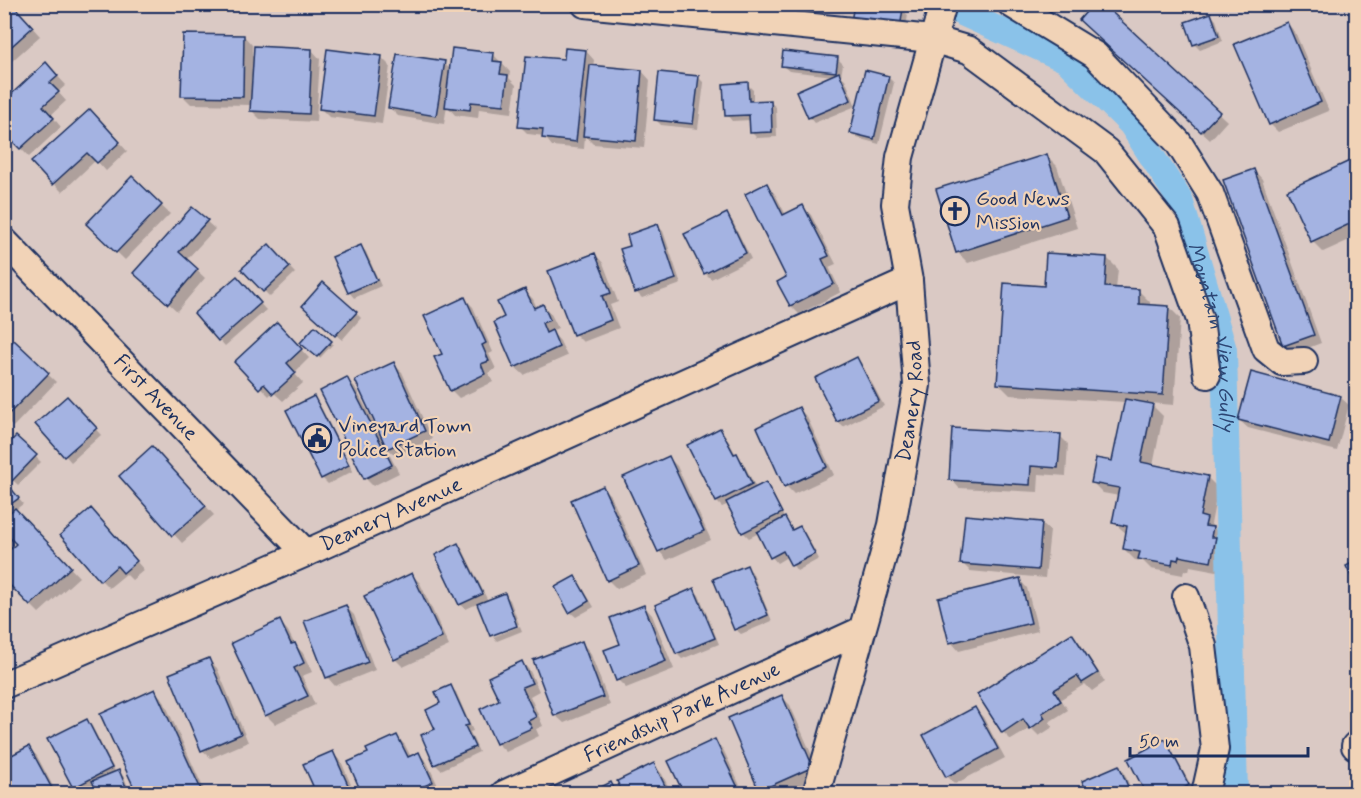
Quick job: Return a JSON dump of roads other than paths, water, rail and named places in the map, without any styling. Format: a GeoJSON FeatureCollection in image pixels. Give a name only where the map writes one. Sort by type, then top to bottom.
{"type":"FeatureCollection","features":[{"type":"Feature","properties":{"kind":"street"},"geometry":{"type":"LineString","coordinates":[[585,4],[932,39],[969,50],[1106,151],[1167,227],[1200,321],[1207,375]]}},
{"type":"Feature","properties":{"kind":"street"},"geometry":{"type":"LineString","coordinates":[[1011,4],[1095,55],[1178,142],[1210,193],[1266,349],[1282,362],[1304,361]]}},
{"type":"Feature","properties":{"kind":"street","name":"Deanery Road"},"geometry":{"type":"LineString","coordinates":[[816,794],[892,525],[917,385],[909,281],[895,204],[900,158],[943,5]]}},
{"type":"Feature","properties":{"kind":"street","name":"First Avenue"},"geometry":{"type":"LineString","coordinates":[[4,241],[306,553]]}},
{"type":"Feature","properties":{"kind":"street","name":"Deanery Avenue"},"geometry":{"type":"LineString","coordinates":[[4,685],[306,553],[909,281]]}},
{"type":"Feature","properties":{"kind":"street"},"geometry":{"type":"LineString","coordinates":[[1186,597],[1203,646],[1215,748],[1205,794]]}},
{"type":"Feature","properties":{"kind":"street","name":"Friendship Park Avenue"},"geometry":{"type":"LineString","coordinates":[[504,794],[862,630]]}},
{"type":"Feature","properties":{"kind":"waterway","name":"Mountain View Gully"},"geometry":{"type":"LineString","coordinates":[[942,4],[1066,60],[1131,124],[1180,200],[1224,350],[1235,794]]}},
{"type":"Feature","properties":{"kind":"place","name":"Good News Mission"},"geometry":{"type":"Point","coordinates":[955,211]}},
{"type":"Feature","properties":{"kind":"place","name":"Vineyard Town Police Station"},"geometry":{"type":"Point","coordinates":[317,438]}}]}
